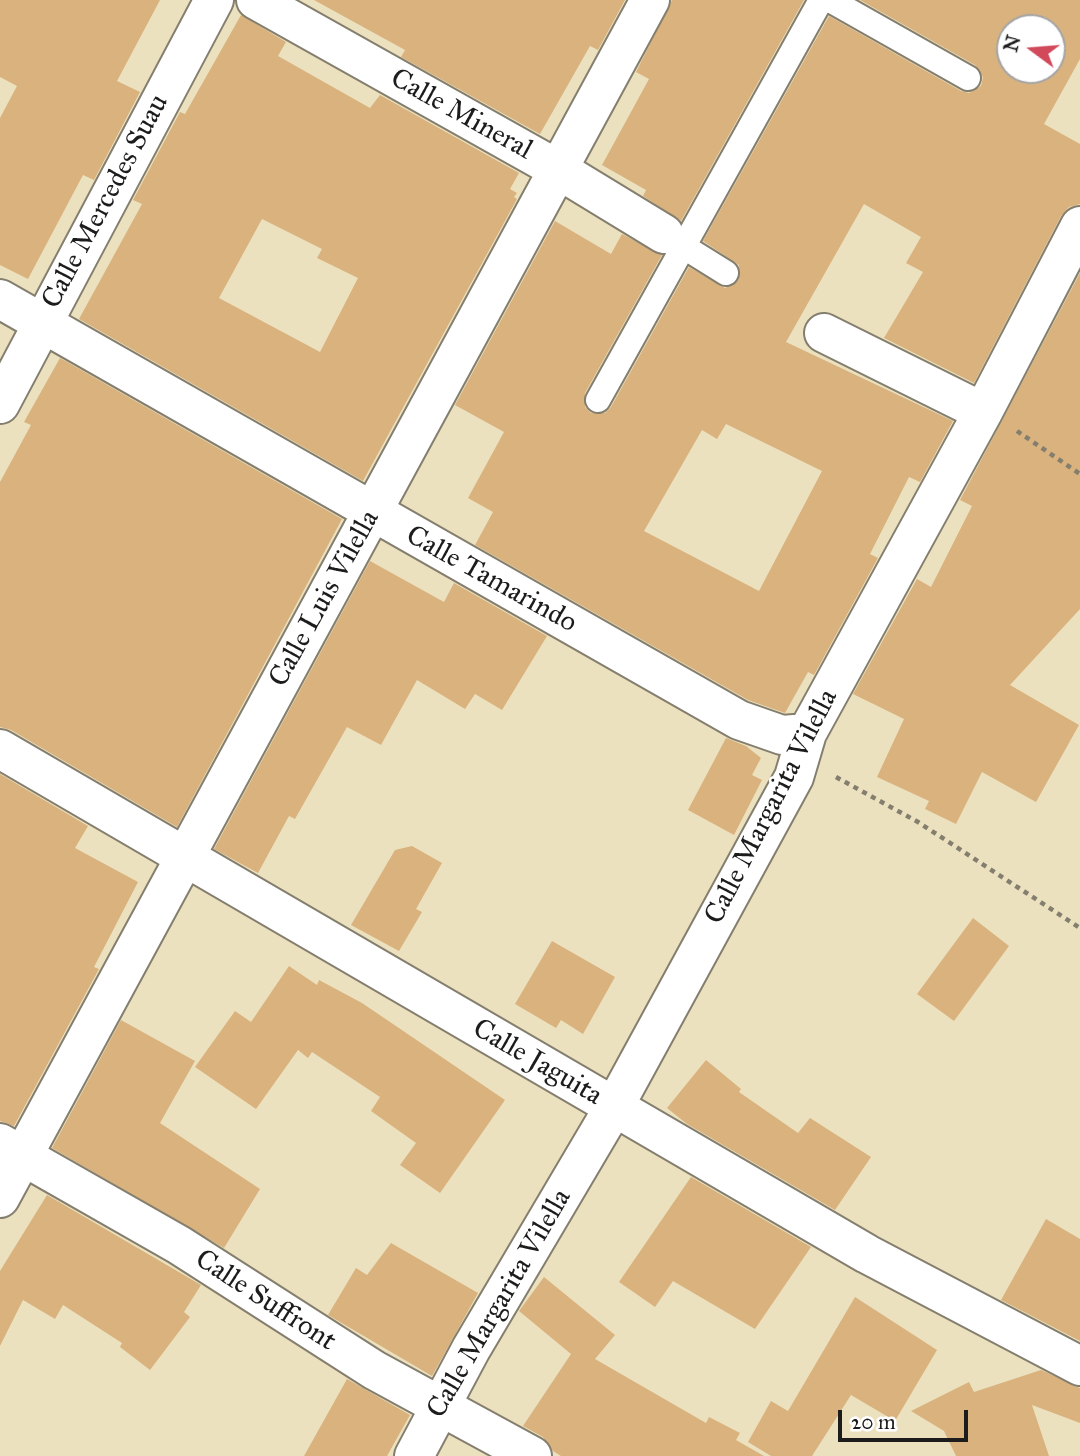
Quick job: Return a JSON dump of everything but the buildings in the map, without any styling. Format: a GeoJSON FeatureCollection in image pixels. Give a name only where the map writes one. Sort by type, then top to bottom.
{"type":"FeatureCollection","features":[{"type":"Feature","properties":{"kind":"street","name":"Calle Mercedes Suau"},"geometry":{"type":"LineString","coordinates":[[0,404],[214,0]]}},
{"type":"Feature","properties":{"kind":"street","name":"Calle Mineral"},"geometry":{"type":"LineString","coordinates":[[256,0],[559,170],[674,240]]}},
{"type":"Feature","properties":{"kind":"street","name":"Calle Luis Vilella"},"geometry":{"type":"LineString","coordinates":[[0,1198],[12,1150],[183,858],[650,0]]}},
{"type":"Feature","properties":{"kind":"street","name":"Calle Margarita Vilella"},"geometry":{"type":"LineString","coordinates":[[414,1456],[471,1349],[614,1107],[794,777],[804,744],[1080,226]]}},
{"type":"Feature","properties":{"kind":"street","name":"Calle Tamarindo"},"geometry":{"type":"LineString","coordinates":[[0,299],[739,720],[804,744]]}},
{"type":"Feature","properties":{"kind":"street"},"geometry":{"type":"LineString","coordinates":[[824,333],[983,412]]}},
{"type":"Feature","properties":{"kind":"street","name":"Calle Jaguita"},"geometry":{"type":"LineString","coordinates":[[0,749],[867,1254],[1080,1366]]}},
{"type":"Feature","properties":{"kind":"street","name":"Calle Suffront"},"geometry":{"type":"LineString","coordinates":[[12,1150],[179,1245],[374,1370],[532,1456]]}},
{"type":"Feature","properties":{"kind":"lane"},"geometry":{"type":"LineString","coordinates":[[597,400],[674,240],[821,0]]}},
{"type":"Feature","properties":{"kind":"lane"},"geometry":{"type":"LineString","coordinates":[[830,0],[968,78]]}},
{"type":"Feature","properties":{"kind":"lane"},"geometry":{"type":"LineString","coordinates":[[674,240],[726,273]]}},
{"type":"Feature","properties":{"kind":"path"},"geometry":{"type":"LineString","coordinates":[[983,412],[1031,438],[1080,474]]}},
{"type":"Feature","properties":{"kind":"path"},"geometry":{"type":"LineString","coordinates":[[804,744],[847,784],[918,822],[1080,928]]}}]}
